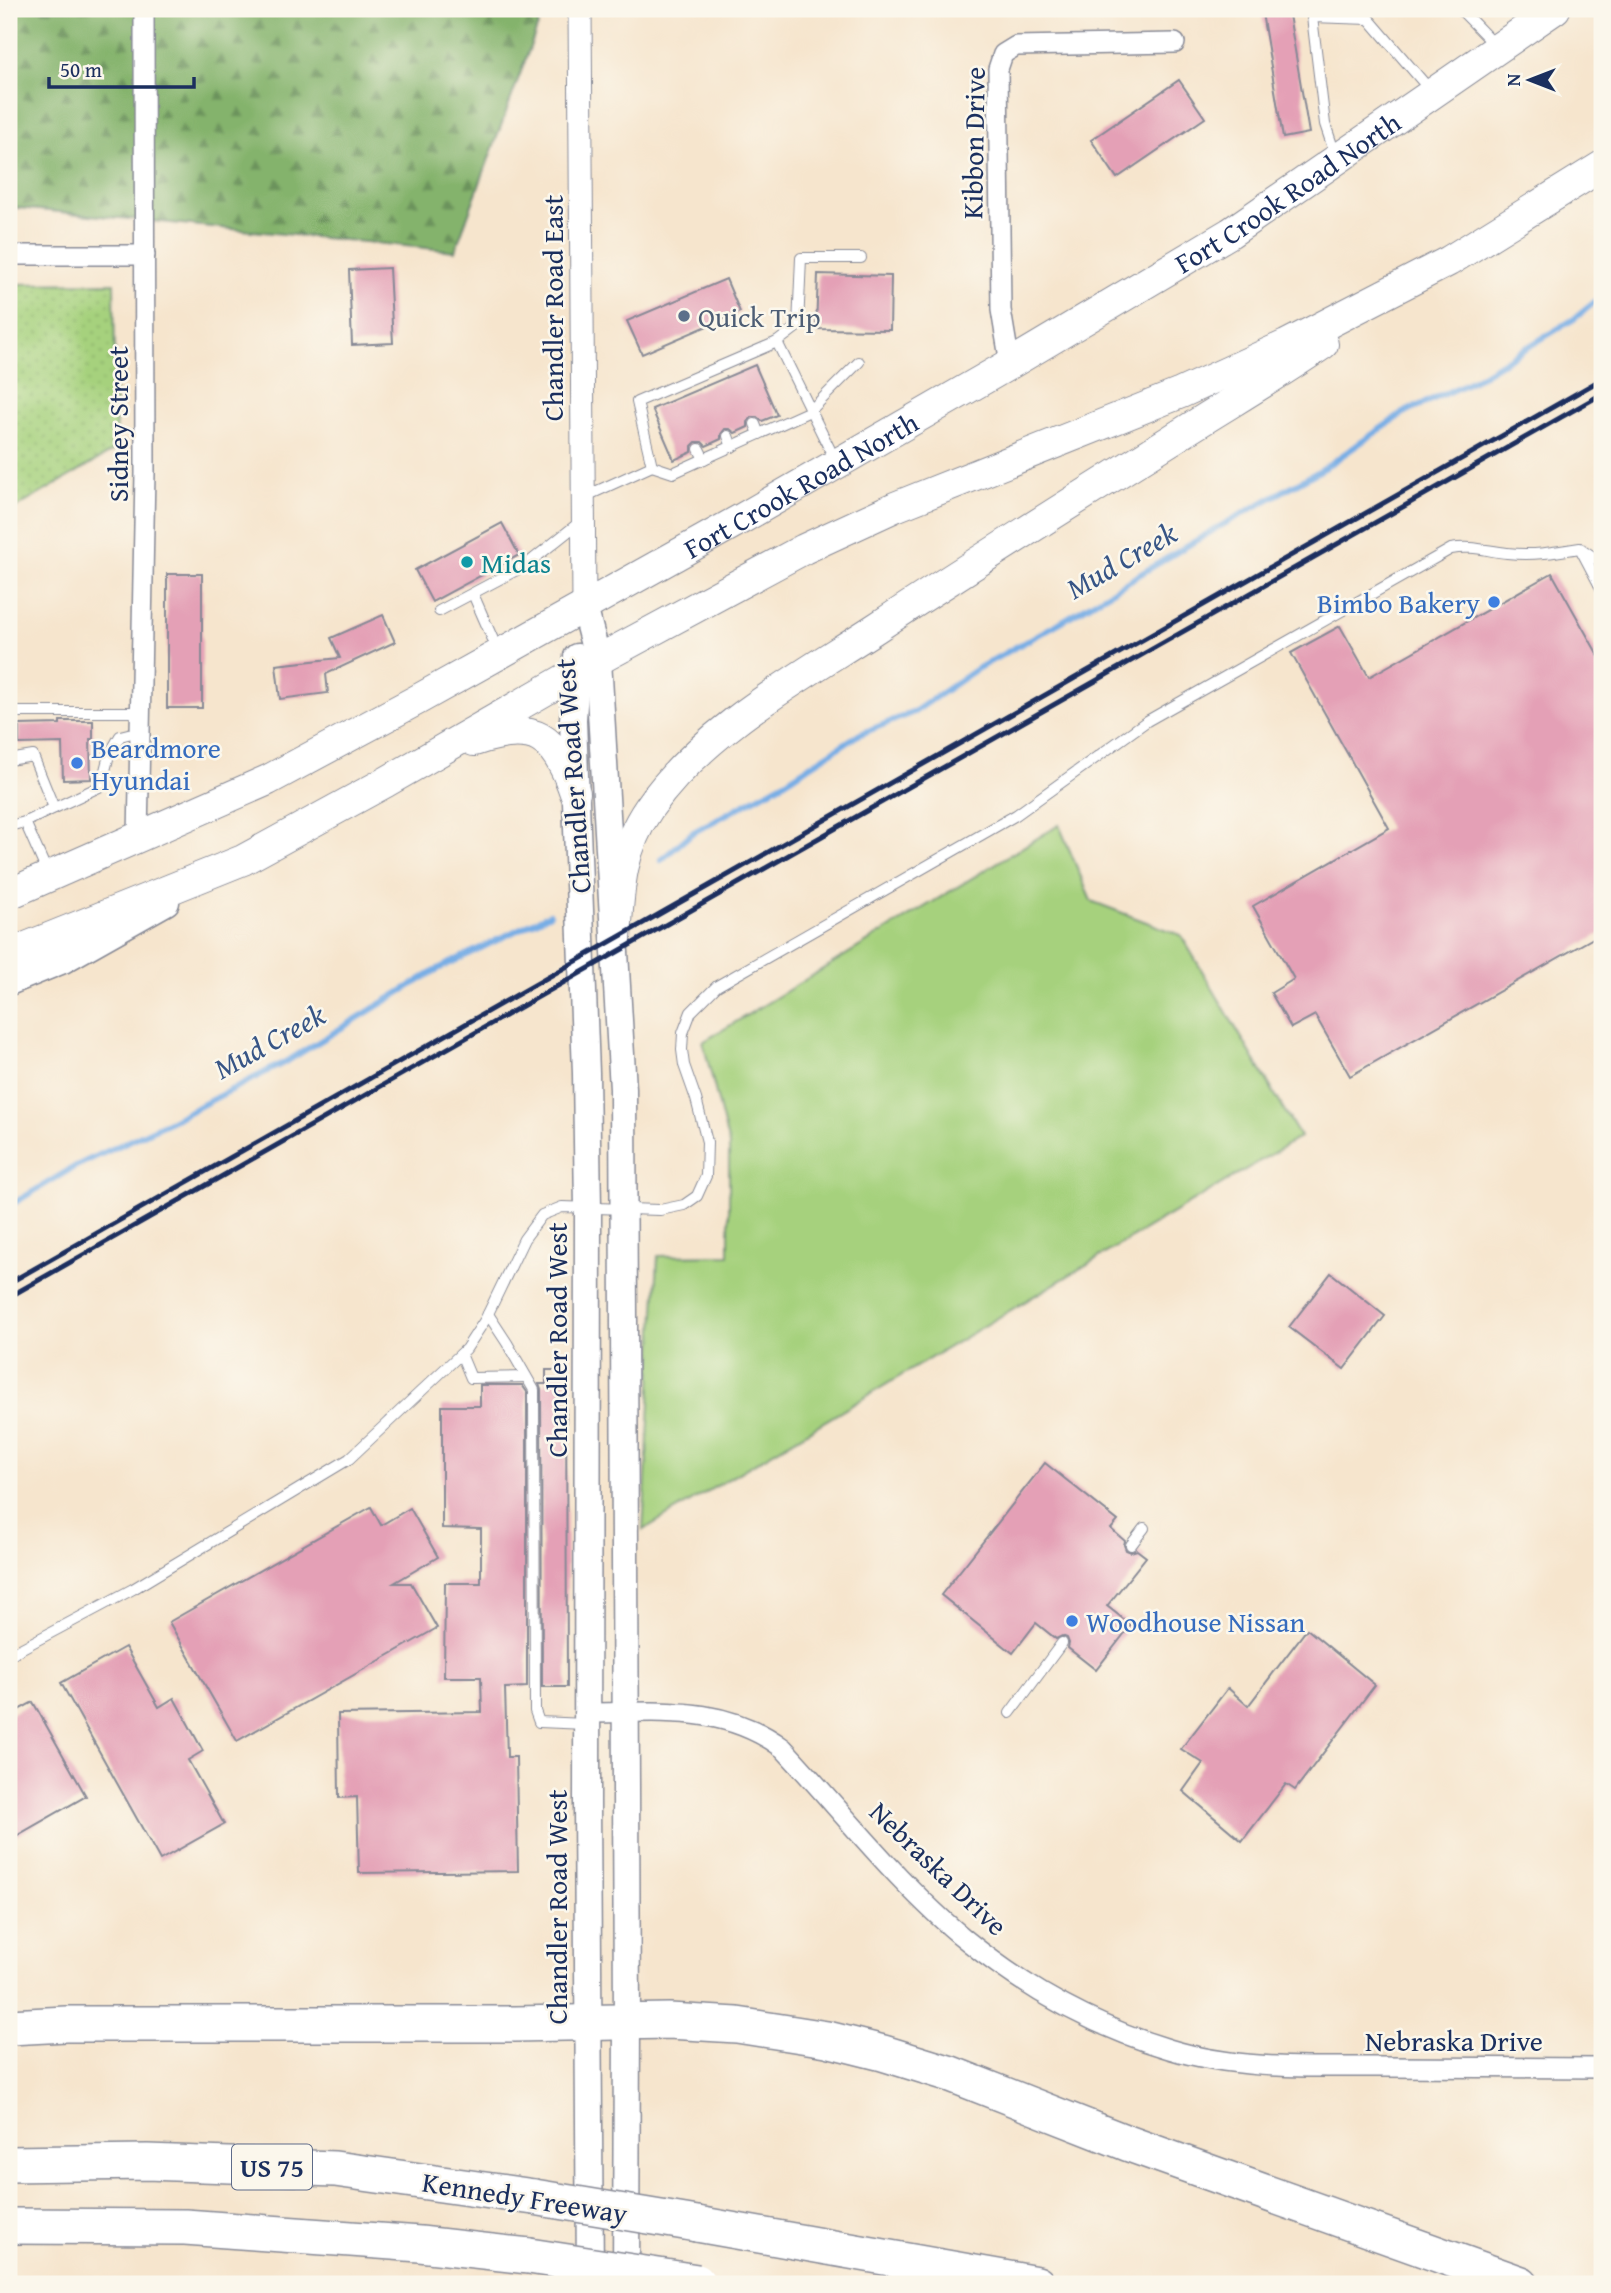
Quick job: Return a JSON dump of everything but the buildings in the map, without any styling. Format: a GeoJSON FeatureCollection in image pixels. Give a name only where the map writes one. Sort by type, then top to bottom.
{"type":"FeatureCollection","features":[{"type":"Feature","properties":{"kind":"highway"},"geometry":{"type":"LineString","coordinates":[[9,2027],[66,2024],[669,2021],[737,2025],[827,2039],[951,2074],[1126,2143],[1521,2284]]}},
{"type":"Feature","properties":{"kind":"highway","name":"Kennedy Freeway"},"geometry":{"type":"LineString","coordinates":[[9,2164],[147,2162],[335,2169],[534,2197],[1037,2284]]}},
{"type":"Feature","properties":{"kind":"highway","name":"Kennedy Freeway"},"geometry":{"type":"LineString","coordinates":[[9,2226],[186,2227],[420,2244],[529,2256],[703,2283]]}},
{"type":"Feature","properties":{"kind":"main road","name":"Fort Crook Road North"},"geometry":{"type":"LineString","coordinates":[[9,894],[268,780],[741,519],[1230,233],[1555,9]]}},
{"type":"Feature","properties":{"kind":"main road","name":"Fort Crook Road North"},"geometry":{"type":"LineString","coordinates":[[9,954],[243,860],[586,667],[815,544],[908,502],[1181,393],[1286,345],[1449,261],[1602,166]]}},
{"type":"Feature","properties":{"kind":"main road"},"geometry":{"type":"LineString","coordinates":[[616,939],[620,878],[636,829],[669,782],[695,754],[732,724],[994,550],[1299,360],[1449,261]]}},
{"type":"Feature","properties":{"kind":"main road","name":"Chandler Road West"},"geometry":{"type":"LineString","coordinates":[[584,607],[586,667],[616,939],[623,1089],[626,2284]]}},
{"type":"Feature","properties":{"kind":"main road","name":"Chandler Road West"},"geometry":{"type":"LineString","coordinates":[[586,667],[573,720],[585,1023],[588,1210],[590,2284]]}},
{"type":"Feature","properties":{"kind":"main road"},"geometry":{"type":"LineString","coordinates":[[437,753],[498,735],[531,735],[546,740],[557,750],[566,766],[575,793]]}},
{"type":"Feature","properties":{"kind":"main road"},"geometry":{"type":"LineString","coordinates":[[9,982],[62,960],[243,860]]}},
{"type":"Feature","properties":{"kind":"street","name":"Sidney Street"},"geometry":{"type":"LineString","coordinates":[[138,838],[145,473],[144,9]]}},
{"type":"Feature","properties":{"kind":"street","name":"Chandler Road East"},"geometry":{"type":"LineString","coordinates":[[580,9],[580,331],[584,607]]}},
{"type":"Feature","properties":{"kind":"street","name":"Kibbon Drive"},"geometry":{"type":"LineString","coordinates":[[1010,364],[1001,310],[998,69],[1003,54],[1016,46],[1175,43]]}},
{"type":"Feature","properties":{"kind":"street"},"geometry":{"type":"LineString","coordinates":[[9,255],[145,255]]}},
{"type":"Feature","properties":{"kind":"street","name":"Nebraska Drive"},"geometry":{"type":"LineString","coordinates":[[587,1718],[625,1713],[702,1714],[745,1725],[766,1735],[783,1748],[916,1894],[964,1938],[1041,1992],[1076,2012],[1170,2050],[1207,2059],[1279,2066],[1602,2068]]}},
{"type":"Feature","properties":{"kind":"lane"},"geometry":{"type":"LineString","coordinates":[[1460,9],[1499,50]]}},
{"type":"Feature","properties":{"kind":"lane"},"geometry":{"type":"LineString","coordinates":[[1337,161],[1325,124],[1311,17],[1369,19],[1433,94]]}},
{"type":"Feature","properties":{"kind":"lane"},"geometry":{"type":"LineString","coordinates":[[652,466],[637,402],[777,342],[798,326],[801,258],[861,258]]}},
{"type":"Feature","properties":{"kind":"lane"},"geometry":{"type":"LineString","coordinates":[[777,342],[837,462]]}},
{"type":"Feature","properties":{"kind":"lane"},"geometry":{"type":"LineString","coordinates":[[439,611],[526,565],[583,508],[652,466],[673,473],[701,454],[757,429],[810,411],[859,362]]}},
{"type":"Feature","properties":{"kind":"lane"},"geometry":{"type":"LineString","coordinates":[[728,363],[733,374]]}},
{"type":"Feature","properties":{"kind":"lane"},"geometry":{"type":"LineString","coordinates":[[701,374],[706,386]]}},
{"type":"Feature","properties":{"kind":"lane"},"geometry":{"type":"LineString","coordinates":[[672,387],[676,398]]}},
{"type":"Feature","properties":{"kind":"lane"},"geometry":{"type":"LineString","coordinates":[[9,1655],[133,1589],[349,1459],[466,1349],[488,1314],[524,1239],[542,1215],[562,1207],[588,1210],[660,1210],[684,1205],[697,1196],[706,1176],[707,1142],[684,1065],[683,1033],[691,1012],[717,986],[1016,815],[1147,721],[1451,549],[1467,546],[1530,555],[1580,548],[1602,563]]}},
{"type":"Feature","properties":{"kind":"lane"},"geometry":{"type":"LineString","coordinates":[[1580,548],[1602,590]]}},
{"type":"Feature","properties":{"kind":"lane"},"geometry":{"type":"LineString","coordinates":[[473,594],[500,654]]}},
{"type":"Feature","properties":{"kind":"lane"},"geometry":{"type":"LineString","coordinates":[[9,712],[141,721]]}},
{"type":"Feature","properties":{"kind":"lane"},"geometry":{"type":"LineString","coordinates":[[9,826],[24,822],[101,786],[108,755],[120,736],[141,721]]}},
{"type":"Feature","properties":{"kind":"lane"},"geometry":{"type":"LineString","coordinates":[[9,761],[33,756],[54,808]]}},
{"type":"Feature","properties":{"kind":"lane"},"geometry":{"type":"LineString","coordinates":[[24,822],[49,877]]}},
{"type":"Feature","properties":{"kind":"lane"},"geometry":{"type":"LineString","coordinates":[[488,1314],[534,1390],[534,1711],[539,1722],[587,1718]]}},
{"type":"Feature","properties":{"kind":"lane"},"geometry":{"type":"LineString","coordinates":[[461,1354],[471,1378],[526,1377]]}},
{"type":"Feature","properties":{"kind":"lane"},"geometry":{"type":"LineString","coordinates":[[1131,1545],[1144,1528]]}},
{"type":"Feature","properties":{"kind":"lane"},"geometry":{"type":"LineString","coordinates":[[1010,1713],[1062,1643]]}},
{"type":"Feature","properties":{"kind":"green space"},"geometry":{"type":"Polygon","coordinates":[[[9,9],[544,9],[455,251],[9,207],[9,9]]]}},
{"type":"Feature","properties":{"kind":"green space"},"geometry":{"type":"Polygon","coordinates":[[[114,283],[116,449],[9,512],[9,284],[114,283]]]}},
{"type":"Feature","properties":{"kind":"green space"},"geometry":{"type":"Polygon","coordinates":[[[1059,825],[1091,901],[1181,935],[1300,1137],[643,1530],[658,1256],[729,1255],[729,1145],[703,1042],[1059,825]]]}},
{"type":"Feature","properties":{"kind":"waterway","name":"Mud Creek"},"geometry":{"type":"LineString","coordinates":[[661,860],[692,833],[785,782],[858,735],[914,712],[975,670],[1321,470],[1405,412],[1472,381],[1574,319],[1602,296]]}},
{"type":"Feature","properties":{"kind":"waterway","name":"Mud Creek"},"geometry":{"type":"LineString","coordinates":[[9,1206],[76,1166],[289,1060],[438,969],[550,914]]}},
{"type":"Feature","properties":{"kind":"railway"},"geometry":{"type":"LineString","coordinates":[[9,1283],[1602,379]]}},
{"type":"Feature","properties":{"kind":"railway"},"geometry":{"type":"LineString","coordinates":[[9,1297],[1602,394]]}},
{"type":"Feature","properties":{"kind":"place","name":"Quick Trip"},"geometry":{"type":"Point","coordinates":[684,316]}},
{"type":"Feature","properties":{"kind":"place","name":"Midas"},"geometry":{"type":"Point","coordinates":[467,562]}},
{"type":"Feature","properties":{"kind":"place","name":"Bimbo Bakery"},"geometry":{"type":"Point","coordinates":[1494,602]}},
{"type":"Feature","properties":{"kind":"place","name":"Beardmore Hyundai"},"geometry":{"type":"Point","coordinates":[77,763]}},
{"type":"Feature","properties":{"kind":"place","name":"Woodhouse Nissan"},"geometry":{"type":"Point","coordinates":[1072,1621]}}]}
